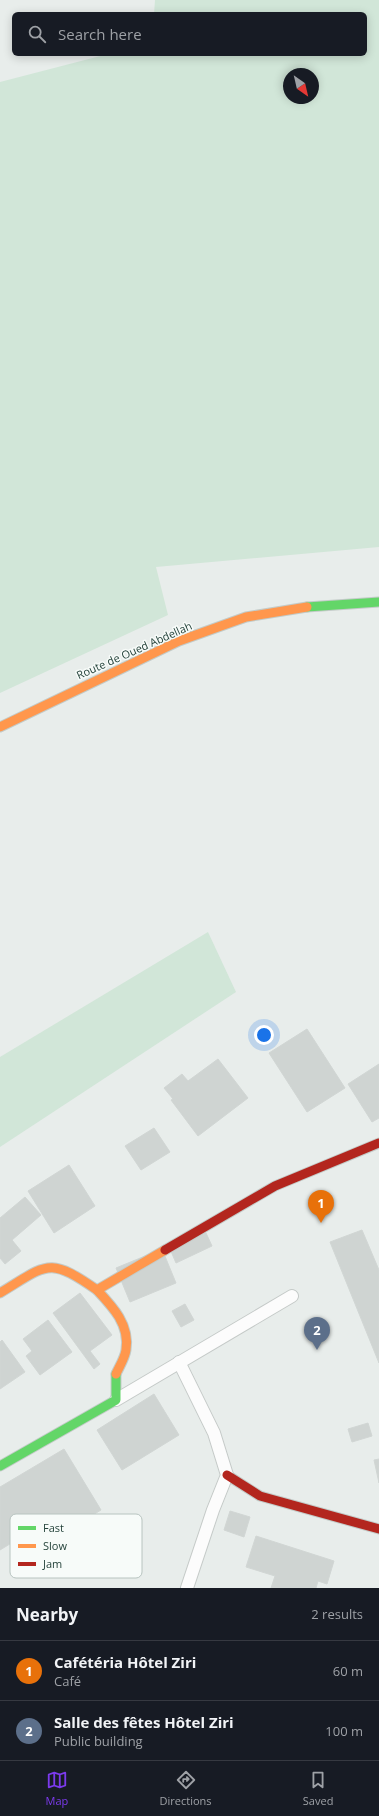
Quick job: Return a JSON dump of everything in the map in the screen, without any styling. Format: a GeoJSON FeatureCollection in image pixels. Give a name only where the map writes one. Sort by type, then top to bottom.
{"type":"FeatureCollection","features":[{"type":"Feature","properties":{"kind":"street","name":"Route de Oued Abdellah"},"geometry":{"type":"LineString","coordinates":[[0,727],[179,641],[246,617],[320,605],[379,602]]}},
{"type":"Feature","properties":{"kind":"street"},"geometry":{"type":"LineString","coordinates":[[96,1290],[275,1186],[379,1143]]}},
{"type":"Feature","properties":{"kind":"street"},"geometry":{"type":"LineString","coordinates":[[0,1294],[37,1271],[55,1267],[70,1273],[96,1290],[116,1311],[125,1330],[126,1351],[116,1375],[116,1400],[0,1466]]}},
{"type":"Feature","properties":{"kind":"street"},"geometry":{"type":"LineString","coordinates":[[227,1475],[260,1496],[379,1529]]}},
{"type":"Feature","properties":{"kind":"lane"},"geometry":{"type":"LineString","coordinates":[[116,1400],[292,1296]]}},
{"type":"Feature","properties":{"kind":"lane"},"geometry":{"type":"LineString","coordinates":[[180,1362],[214,1433],[227,1475],[213,1510],[187,1588]]}},
{"type":"Feature","properties":{"kind":"green space"},"geometry":{"type":"Polygon","coordinates":[[[155,0],[379,0],[379,547],[156,567],[168,615],[0,693],[0,82],[100,56],[367,56],[367,12],[154,12],[155,0]]]}},
{"type":"Feature","properties":{"kind":"green space"},"geometry":{"type":"Polygon","coordinates":[[[208,932],[236,992],[0,1147],[0,1057],[208,932]]]}},
{"type":"Feature","properties":{"kind":"building"},"geometry":{"type":"Polygon","coordinates":[[[307,1029],[345,1088],[307,1112],[269,1053],[307,1029]]]}},
{"type":"Feature","properties":{"kind":"building"},"geometry":{"type":"Polygon","coordinates":[[[218,1059],[248,1098],[198,1136],[171,1100],[173,1099],[164,1088],[182,1074],[188,1081],[218,1059]]]}},
{"type":"Feature","properties":{"kind":"building"},"geometry":{"type":"Polygon","coordinates":[[[379,1064],[379,1118],[372,1122],[348,1084],[379,1064]]]}},
{"type":"Feature","properties":{"kind":"building"},"geometry":{"type":"Polygon","coordinates":[[[154,1128],[170,1152],[141,1170],[125,1146],[154,1128]]]}},
{"type":"Feature","properties":{"kind":"building"},"geometry":{"type":"Polygon","coordinates":[[[69,1165],[95,1206],[54,1233],[28,1191],[69,1165]]]}},
{"type":"Feature","properties":{"kind":"building"},"geometry":{"type":"Polygon","coordinates":[[[25,1197],[41,1215],[12,1240],[21,1251],[5,1264],[0,1258],[0,1218],[25,1197]]]}},
{"type":"Feature","properties":{"kind":"building"},"geometry":{"type":"Polygon","coordinates":[[[362,1230],[379,1270],[379,1363],[330,1242],[362,1230]]]}},
{"type":"Feature","properties":{"kind":"building"},"geometry":{"type":"Polygon","coordinates":[[[206,1233],[212,1246],[176,1263],[170,1249],[206,1233]]]}},
{"type":"Feature","properties":{"kind":"building"},"geometry":{"type":"Polygon","coordinates":[[[162,1249],[176,1283],[130,1302],[116,1268],[162,1249]]]}},
{"type":"Feature","properties":{"kind":"building"},"geometry":{"type":"Polygon","coordinates":[[[80,1293],[112,1335],[90,1351],[100,1364],[94,1369],[53,1313],[80,1293]]]}},
{"type":"Feature","properties":{"kind":"building"},"geometry":{"type":"Polygon","coordinates":[[[185,1304],[194,1320],[181,1327],[172,1311],[185,1304]]]}},
{"type":"Feature","properties":{"kind":"building"},"geometry":{"type":"Polygon","coordinates":[[[48,1320],[72,1352],[40,1375],[26,1356],[32,1351],[23,1339],[48,1320]]]}},
{"type":"Feature","properties":{"kind":"building"},"geometry":{"type":"Polygon","coordinates":[[[2,1340],[25,1372],[0,1389],[0,1342],[2,1340]]]}},
{"type":"Feature","properties":{"kind":"building"},"geometry":{"type":"Polygon","coordinates":[[[154,1394],[179,1435],[122,1470],[97,1430],[154,1394]]]}},
{"type":"Feature","properties":{"kind":"building"},"geometry":{"type":"Polygon","coordinates":[[[368,1423],[372,1436],[352,1442],[348,1429],[368,1423]]]}},
{"type":"Feature","properties":{"kind":"building"},"geometry":{"type":"Polygon","coordinates":[[[64,1449],[101,1510],[94,1514],[10,1514],[10,1544],[0,1550],[0,1487],[64,1449]]]}},
{"type":"Feature","properties":{"kind":"building"},"geometry":{"type":"Polygon","coordinates":[[[379,1459],[379,1483],[374,1460],[379,1459]]]}},
{"type":"Feature","properties":{"kind":"building"},"geometry":{"type":"Polygon","coordinates":[[[230,1511],[250,1517],[244,1537],[224,1530],[230,1511]]]}},
{"type":"Feature","properties":{"kind":"building"},"geometry":{"type":"Polygon","coordinates":[[[256,1536],[334,1561],[327,1584],[318,1581],[316,1588],[271,1588],[275,1576],[246,1567],[256,1536]]]}},
{"type":"Feature","properties":{"kind":"traffic: fast"},"geometry":{"type":"LineString","coordinates":[[307,607],[379,602]]}},
{"type":"Feature","properties":{"kind":"traffic: fast"},"geometry":{"type":"LineString","coordinates":[[0,1466],[116,1400],[116,1374]]}},
{"type":"Feature","properties":{"kind":"traffic: slow"},"geometry":{"type":"LineString","coordinates":[[0,727],[179,641],[246,617],[307,607]]}},
{"type":"Feature","properties":{"kind":"traffic: slow"},"geometry":{"type":"LineString","coordinates":[[0,1293],[39,1270],[48,1268],[57,1268],[68,1272],[97,1290],[165,1250]]}},
{"type":"Feature","properties":{"kind":"traffic: slow"},"geometry":{"type":"LineString","coordinates":[[97,1290],[119,1317],[125,1332],[127,1341],[126,1350],[116,1374]]}},
{"type":"Feature","properties":{"kind":"traffic: jam"},"geometry":{"type":"LineString","coordinates":[[165,1250],[275,1186],[379,1143]]}},
{"type":"Feature","properties":{"kind":"traffic: jam"},"geometry":{"type":"LineString","coordinates":[[227,1475],[260,1496],[379,1529]]}},
{"type":"Feature","properties":{"kind":"place","name":"Cafétéria Hôtel Ziri"},"geometry":{"type":"Point","coordinates":[321,1223]}},
{"type":"Feature","properties":{"kind":"place","name":"Salle des fêtes Hôtel Ziri"},"geometry":{"type":"Point","coordinates":[317,1350]}}]}
